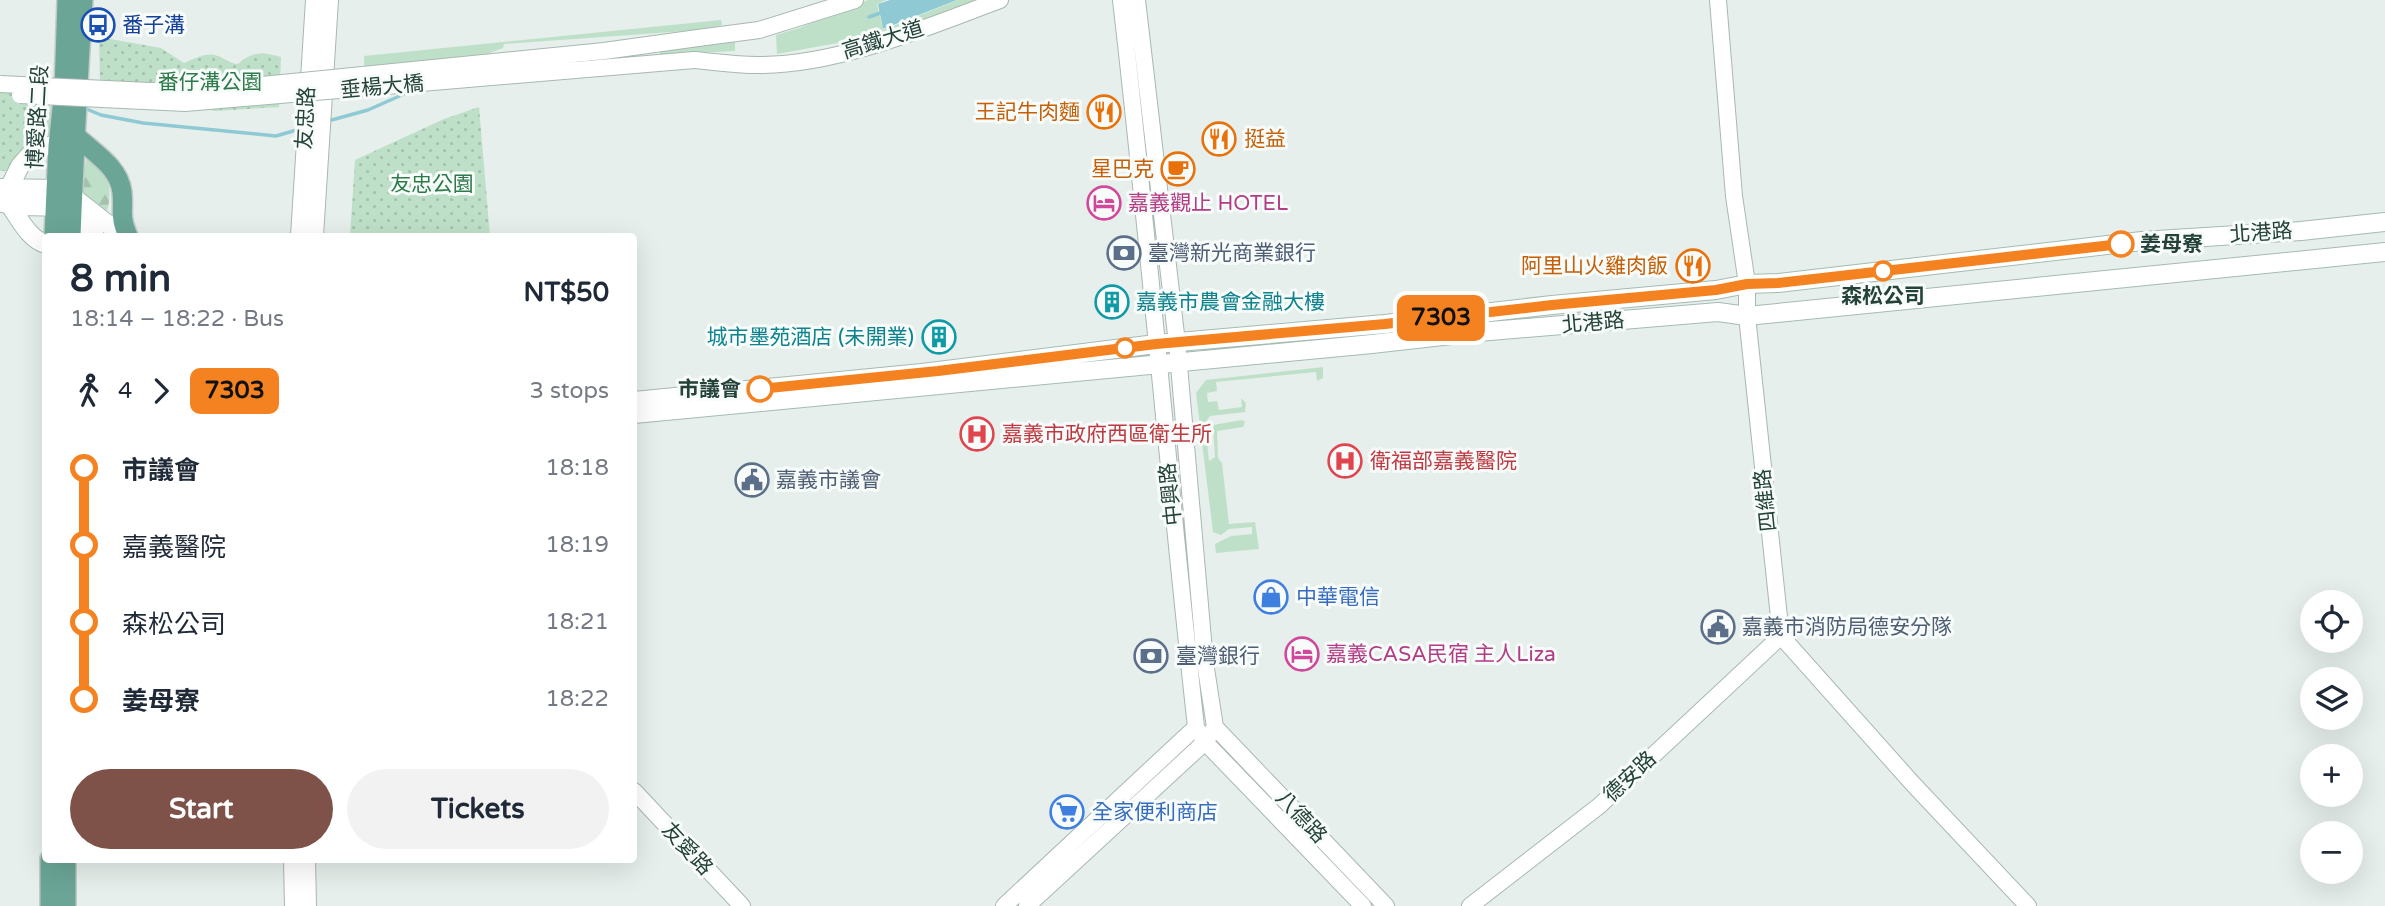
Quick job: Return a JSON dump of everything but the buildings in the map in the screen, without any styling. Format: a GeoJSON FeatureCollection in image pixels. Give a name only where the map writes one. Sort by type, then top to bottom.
{"type":"FeatureCollection","features":[{"type":"Feature","properties":{"kind":"main road","name":"博愛路二段"},"geometry":{"type":"LineString","coordinates":[[55,233],[77,137],[70,102],[67,0]]}},
{"type":"Feature","properties":{"kind":"main road","name":"博愛路二段"},"geometry":{"type":"LineString","coordinates":[[70,233],[58,146],[70,102],[83,0]]}},
{"type":"Feature","properties":{"kind":"main road"},"geometry":{"type":"LineString","coordinates":[[77,137],[115,171],[122,188],[121,219],[125,233]]}},
{"type":"Feature","properties":{"kind":"main road"},"geometry":{"type":"LineString","coordinates":[[5,196],[19,166],[36,148],[58,146]]}},
{"type":"Feature","properties":{"kind":"main road"},"geometry":{"type":"LineString","coordinates":[[5,196],[64,202],[121,233]]}},
{"type":"Feature","properties":{"kind":"main road"},"geometry":{"type":"LineString","coordinates":[[5,196],[29,232],[42,244]]}},
{"type":"Feature","properties":{"kind":"main road"},"geometry":{"type":"LineString","coordinates":[[64,202],[92,233]]}},
{"type":"Feature","properties":{"kind":"main road","name":"北港路"},"geometry":{"type":"LineString","coordinates":[[637,401],[938,371],[1156,344],[1716,290],[1747,284],[1778,283],[2142,241],[2301,231],[2385,222]]}},
{"type":"Feature","properties":{"kind":"main road","name":"北港路"},"geometry":{"type":"LineString","coordinates":[[637,414],[1478,332],[1718,312],[1747,316],[2385,252]]}},
{"type":"Feature","properties":{"kind":"main road"},"geometry":{"type":"LineString","coordinates":[[50,863],[50,906]]}},
{"type":"Feature","properties":{"kind":"main road"},"geometry":{"type":"LineString","coordinates":[[66,863],[66,906]]}},
{"type":"Feature","properties":{"kind":"street","name":"友忠路"},"geometry":{"type":"LineString","coordinates":[[299,233],[314,0]]}},
{"type":"Feature","properties":{"kind":"street","name":"友忠路"},"geometry":{"type":"LineString","coordinates":[[315,233],[330,0]]}},
{"type":"Feature","properties":{"kind":"street","name":"垂楊大橋"},"geometry":{"type":"LineString","coordinates":[[0,84],[149,91],[222,89],[604,51],[758,30],[855,0]]}},
{"type":"Feature","properties":{"kind":"street","name":"高鐵大道"},"geometry":{"type":"LineString","coordinates":[[764,65],[813,59],[868,47],[1000,0]]}},
{"type":"Feature","properties":{"kind":"street","name":"中興路"},"geometry":{"type":"LineString","coordinates":[[1121,0],[1196,727]]}},
{"type":"Feature","properties":{"kind":"street","name":"中興路"},"geometry":{"type":"LineString","coordinates":[[1137,0],[1177,343],[1205,662],[1215,727]]}},
{"type":"Feature","properties":{"kind":"street","name":"四維路"},"geometry":{"type":"LineString","coordinates":[[1718,0],[1734,196],[1747,284],[1747,316],[1781,636]]}},
{"type":"Feature","properties":{"kind":"street","name":"垂楊大橋"},"geometry":{"type":"LineString","coordinates":[[0,94],[184,103],[694,60],[764,65]]}},
{"type":"Feature","properties":{"kind":"street","name":"德安路"},"geometry":{"type":"LineString","coordinates":[[1470,906],[1599,806],[1781,636]]}},
{"type":"Feature","properties":{"kind":"street"},"geometry":{"type":"LineString","coordinates":[[1781,636],[1913,784],[2028,906]]}},
{"type":"Feature","properties":{"kind":"street"},"geometry":{"type":"LineString","coordinates":[[1004,906],[1196,727],[1215,727]]}},
{"type":"Feature","properties":{"kind":"street","name":"八德路"},"geometry":{"type":"LineString","coordinates":[[1196,727],[1205,742],[1363,906]]}},
{"type":"Feature","properties":{"kind":"street"},"geometry":{"type":"LineString","coordinates":[[1027,906],[1205,742],[1215,727]]}},
{"type":"Feature","properties":{"kind":"street","name":"八德路"},"geometry":{"type":"LineString","coordinates":[[1215,727],[1386,906]]}},
{"type":"Feature","properties":{"kind":"street","name":"友愛路"},"geometry":{"type":"LineString","coordinates":[[637,794],[742,906]]}},
{"type":"Feature","properties":{"kind":"street"},"geometry":{"type":"LineString","coordinates":[[292,863],[293,906]]}},
{"type":"Feature","properties":{"kind":"street"},"geometry":{"type":"LineString","coordinates":[[307,863],[308,906]]}},
{"type":"Feature","properties":{"kind":"green space"},"geometry":{"type":"Polygon","coordinates":[[[868,0],[886,0],[877,4],[883,30],[958,0],[977,0],[882,35],[777,54],[776,35],[868,0]]]}},
{"type":"Feature","properties":{"kind":"green space"},"geometry":{"type":"Polygon","coordinates":[[[721,20],[722,25],[700,30],[504,44],[503,48],[365,99],[364,56],[721,20]]]}},
{"type":"Feature","properties":{"kind":"green space"},"geometry":{"type":"Polygon","coordinates":[[[735,35],[735,51],[660,55],[660,47],[735,35]]]}},
{"type":"Feature","properties":{"kind":"green space","name":"番仔溝公園"},"geometry":{"type":"Polygon","coordinates":[[[99,37],[161,48],[184,63],[207,55],[215,55],[238,64],[258,54],[281,57],[279,107],[215,111],[100,83],[99,37]]]}},
{"type":"Feature","properties":{"kind":"green space"},"geometry":{"type":"Polygon","coordinates":[[[0,87],[54,108],[51,133],[31,146],[9,171],[0,171],[0,87]]]}},
{"type":"Feature","properties":{"kind":"green space","name":"友忠公園"},"geometry":{"type":"Polygon","coordinates":[[[479,107],[490,233],[350,233],[355,160],[444,119],[479,107]]]}},
{"type":"Feature","properties":{"kind":"green space"},"geometry":{"type":"Polygon","coordinates":[[[86,160],[101,169],[108,182],[106,215],[80,191],[86,160]]]}},
{"type":"Feature","properties":{"kind":"green space"},"geometry":{"type":"Polygon","coordinates":[[[1323,367],[1323,378],[1317,381],[1316,372],[1216,382],[1217,391],[1207,393],[1208,402],[1217,401],[1219,410],[1242,407],[1241,398],[1246,403],[1245,412],[1210,416],[1205,423],[1209,461],[1215,457],[1213,425],[1242,420],[1245,422],[1243,427],[1217,431],[1218,458],[1222,463],[1229,524],[1255,522],[1259,549],[1216,553],[1215,544],[1231,536],[1252,534],[1252,527],[1229,529],[1221,535],[1213,532],[1196,393],[1206,380],[1323,367]]]}},
{"type":"Feature","properties":{"kind":"water"},"geometry":{"type":"Polygon","coordinates":[[[890,0],[957,0],[883,29],[878,4],[890,0]]]}},
{"type":"Feature","properties":{"kind":"waterway"},"geometry":{"type":"LineString","coordinates":[[869,17],[883,12]]}},
{"type":"Feature","properties":{"kind":"waterway"},"geometry":{"type":"LineString","coordinates":[[328,121],[368,110],[413,90]]}},
{"type":"Feature","properties":{"kind":"waterway"},"geometry":{"type":"LineString","coordinates":[[84,108],[101,115],[143,123],[276,136],[300,129]]}},
{"type":"Feature","properties":{"kind":"bus line","name":"7303"},"geometry":{"type":"LineString","coordinates":[[760,389],[938,371],[1156,344],[1716,290],[1747,284],[1778,283],[2121,244]]}},
{"type":"Feature","properties":{"kind":"place","name":"番子溝"},"geometry":{"type":"Point","coordinates":[98,25]}},
{"type":"Feature","properties":{"kind":"place","name":"王記牛肉麵"},"geometry":{"type":"Point","coordinates":[1104,112]}},
{"type":"Feature","properties":{"kind":"place","name":"挺益"},"geometry":{"type":"Point","coordinates":[1219,139]}},
{"type":"Feature","properties":{"kind":"place","name":"星巴克"},"geometry":{"type":"Point","coordinates":[1178,169]}},
{"type":"Feature","properties":{"kind":"place","name":"嘉義觀止 HOTEL"},"geometry":{"type":"Point","coordinates":[1104,203]}},
{"type":"Feature","properties":{"kind":"place","name":"姜母寮"},"geometry":{"type":"Point","coordinates":[2121,244]}},
{"type":"Feature","properties":{"kind":"place","name":"臺灣新光商業銀行"},"geometry":{"type":"Point","coordinates":[1124,253]}},
{"type":"Feature","properties":{"kind":"place","name":"阿里山火雞肉飯"},"geometry":{"type":"Point","coordinates":[1693,266]}},
{"type":"Feature","properties":{"kind":"place","name":"森松公司"},"geometry":{"type":"Point","coordinates":[1883,271]}},
{"type":"Feature","properties":{"kind":"place","name":"嘉義市農會金融大樓"},"geometry":{"type":"Point","coordinates":[1112,302]}},
{"type":"Feature","properties":{"kind":"place","name":"城市墨苑酒店 (未開業)"},"geometry":{"type":"Point","coordinates":[939,337]}},
{"type":"Feature","properties":{"kind":"place","name":"市議會"},"geometry":{"type":"Point","coordinates":[760,389]}},
{"type":"Feature","properties":{"kind":"place","name":"嘉義市政府西區衛生所"},"geometry":{"type":"Point","coordinates":[977,434]}},
{"type":"Feature","properties":{"kind":"place","name":"衛福部嘉義醫院"},"geometry":{"type":"Point","coordinates":[1345,461]}},
{"type":"Feature","properties":{"kind":"place","name":"嘉義市議會"},"geometry":{"type":"Point","coordinates":[752,480]}},
{"type":"Feature","properties":{"kind":"place","name":"中華電信"},"geometry":{"type":"Point","coordinates":[1271,597]}},
{"type":"Feature","properties":{"kind":"place","name":"嘉義市消防局德安分隊"},"geometry":{"type":"Point","coordinates":[1718,627]}},
{"type":"Feature","properties":{"kind":"place","name":"嘉義CASA民宿 主人Liza"},"geometry":{"type":"Point","coordinates":[1302,654]}},
{"type":"Feature","properties":{"kind":"place","name":"臺灣銀行"},"geometry":{"type":"Point","coordinates":[1151,656]}},
{"type":"Feature","properties":{"kind":"place","name":"全家便利商店"},"geometry":{"type":"Point","coordinates":[1067,812]}}]}
